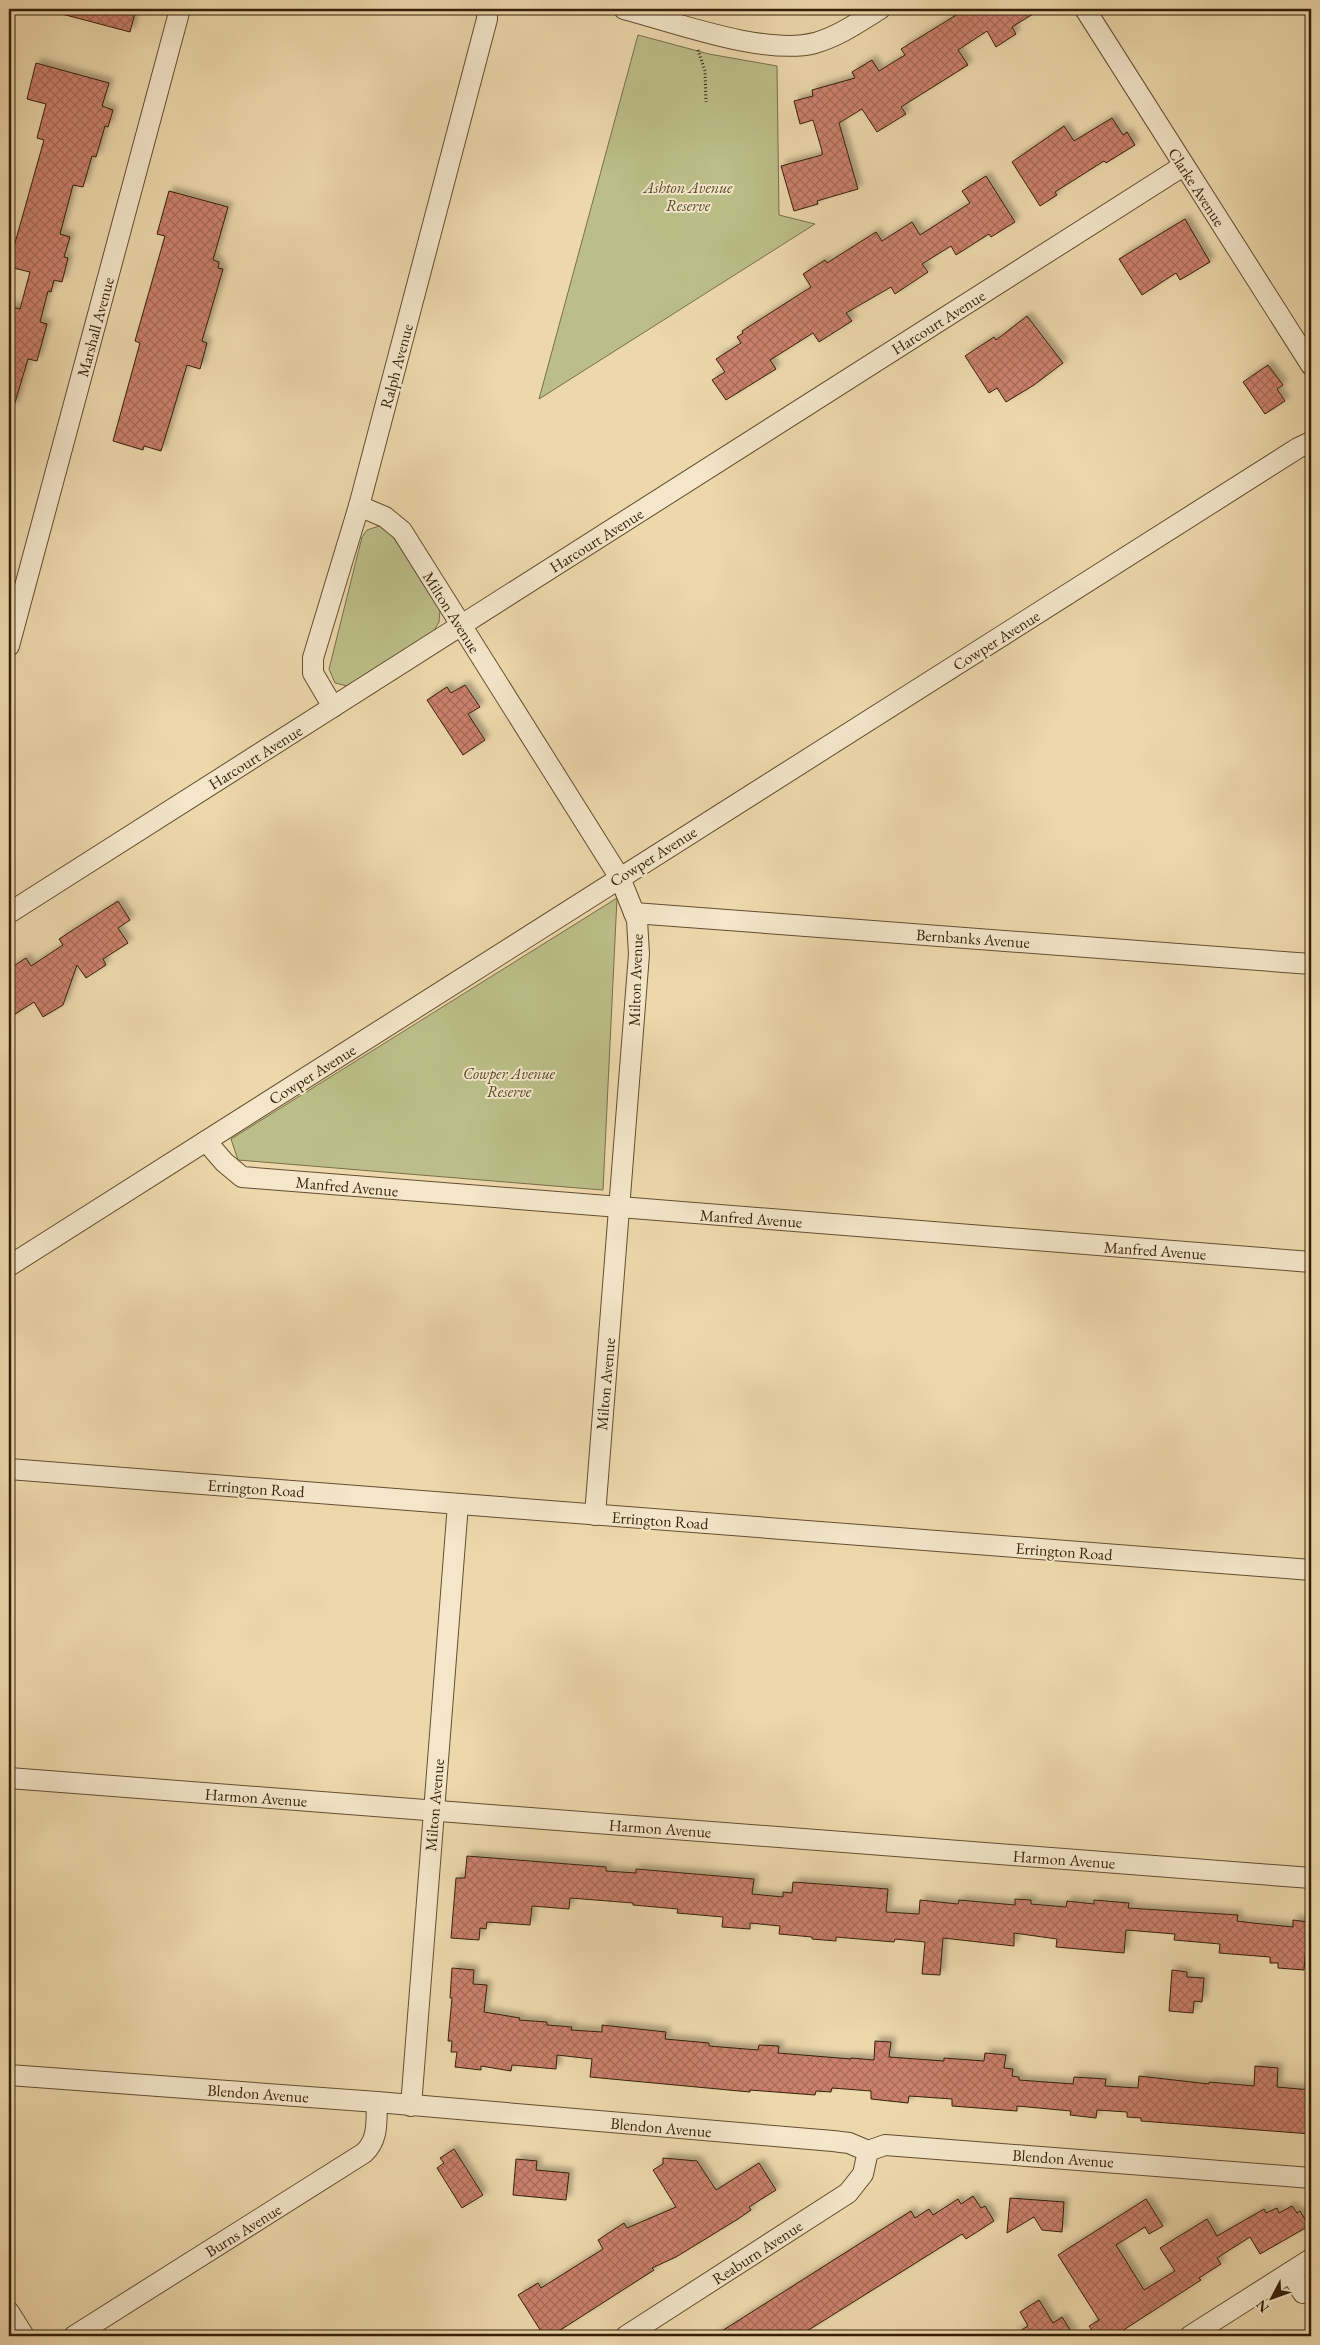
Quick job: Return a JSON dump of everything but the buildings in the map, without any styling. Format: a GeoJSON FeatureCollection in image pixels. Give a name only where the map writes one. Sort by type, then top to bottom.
{"type":"FeatureCollection","features":[{"type":"Feature","properties":{"kind":"street","name":"Marshall Avenue"},"geometry":{"type":"LineString","coordinates":[[9,646],[180,9]]}},
{"type":"Feature","properties":{"kind":"street"},"geometry":{"type":"LineString","coordinates":[[624,9],[739,41],[784,46],[814,43],[848,30],[880,9]]}},
{"type":"Feature","properties":{"kind":"street","name":"Clarke Avenue"},"geometry":{"type":"LineString","coordinates":[[1085,9],[1311,365]]}},
{"type":"Feature","properties":{"kind":"street","name":"Ralph Avenue"},"geometry":{"type":"LineString","coordinates":[[333,707],[313,673],[313,658],[359,506],[489,12]]}},
{"type":"Feature","properties":{"kind":"street","name":"Harcourt Avenue"},"geometry":{"type":"LineString","coordinates":[[9,913],[1183,166]]}},
{"type":"Feature","properties":{"kind":"street","name":"Cowper Avenue"},"geometry":{"type":"LineString","coordinates":[[9,1266],[1307,442]]}},
{"type":"Feature","properties":{"kind":"street","name":"Milton Avenue"},"geometry":{"type":"LineString","coordinates":[[359,506],[385,517],[402,531],[620,878],[637,920],[639,954],[595,1515]]}},
{"type":"Feature","properties":{"kind":"street","name":"Bernbanks Avenue"},"geometry":{"type":"LineString","coordinates":[[634,913],[1311,964]]}},
{"type":"Feature","properties":{"kind":"street","name":"Manfred Avenue"},"geometry":{"type":"LineString","coordinates":[[206,1141],[224,1162],[242,1177],[1311,1262]]}},
{"type":"Feature","properties":{"kind":"street","name":"Errington Road"},"geometry":{"type":"LineString","coordinates":[[9,1469],[1311,1570]]}},
{"type":"Feature","properties":{"kind":"street","name":"Milton Avenue"},"geometry":{"type":"LineString","coordinates":[[411,2106],[458,1504]]}},
{"type":"Feature","properties":{"kind":"street","name":"Harmon Avenue"},"geometry":{"type":"LineString","coordinates":[[9,1778],[1311,1878]]}},
{"type":"Feature","properties":{"kind":"street","name":"Blendon Avenue"},"geometry":{"type":"LineString","coordinates":[[9,2075],[377,2102],[833,2141],[849,2143],[868,2150],[885,2145],[1311,2178]]}},
{"type":"Feature","properties":{"kind":"street","name":"Burns Avenue"},"geometry":{"type":"LineString","coordinates":[[74,2336],[364,2153],[372,2145],[376,2137],[377,2102]]}},
{"type":"Feature","properties":{"kind":"street","name":"Reaburn Avenue"},"geometry":{"type":"LineString","coordinates":[[626,2336],[848,2193],[863,2174],[868,2150]]}},
{"type":"Feature","properties":{"kind":"street"},"geometry":{"type":"LineString","coordinates":[[1190,2336],[1311,2259]]}},
{"type":"Feature","properties":{"kind":"street"},"geometry":{"type":"LineString","coordinates":[[1291,2272],[1303,2293]]}},
{"type":"Feature","properties":{"kind":"street"},"geometry":{"type":"LineString","coordinates":[[9,2312],[24,2336]]}},
{"type":"Feature","properties":{"kind":"path"},"geometry":{"type":"LineString","coordinates":[[696,48],[705,71],[706,102]]}},
{"type":"Feature","properties":{"kind":"green space","name":"Ashton Avenue Reserve"},"geometry":{"type":"Polygon","coordinates":[[[638,35],[709,54],[777,66],[779,215],[815,224],[539,399],[638,35]]]}},
{"type":"Feature","properties":{"kind":"green space"},"geometry":{"type":"Polygon","coordinates":[[[379,526],[392,535],[440,610],[439,622],[432,634],[347,686],[335,683],[329,669],[362,537],[367,530],[379,526]]]}},
{"type":"Feature","properties":{"kind":"green space","name":"Cowper Avenue Reserve"},"geometry":{"type":"Polygon","coordinates":[[[617,898],[603,1190],[238,1160],[231,1139],[617,898]]]}}]}
